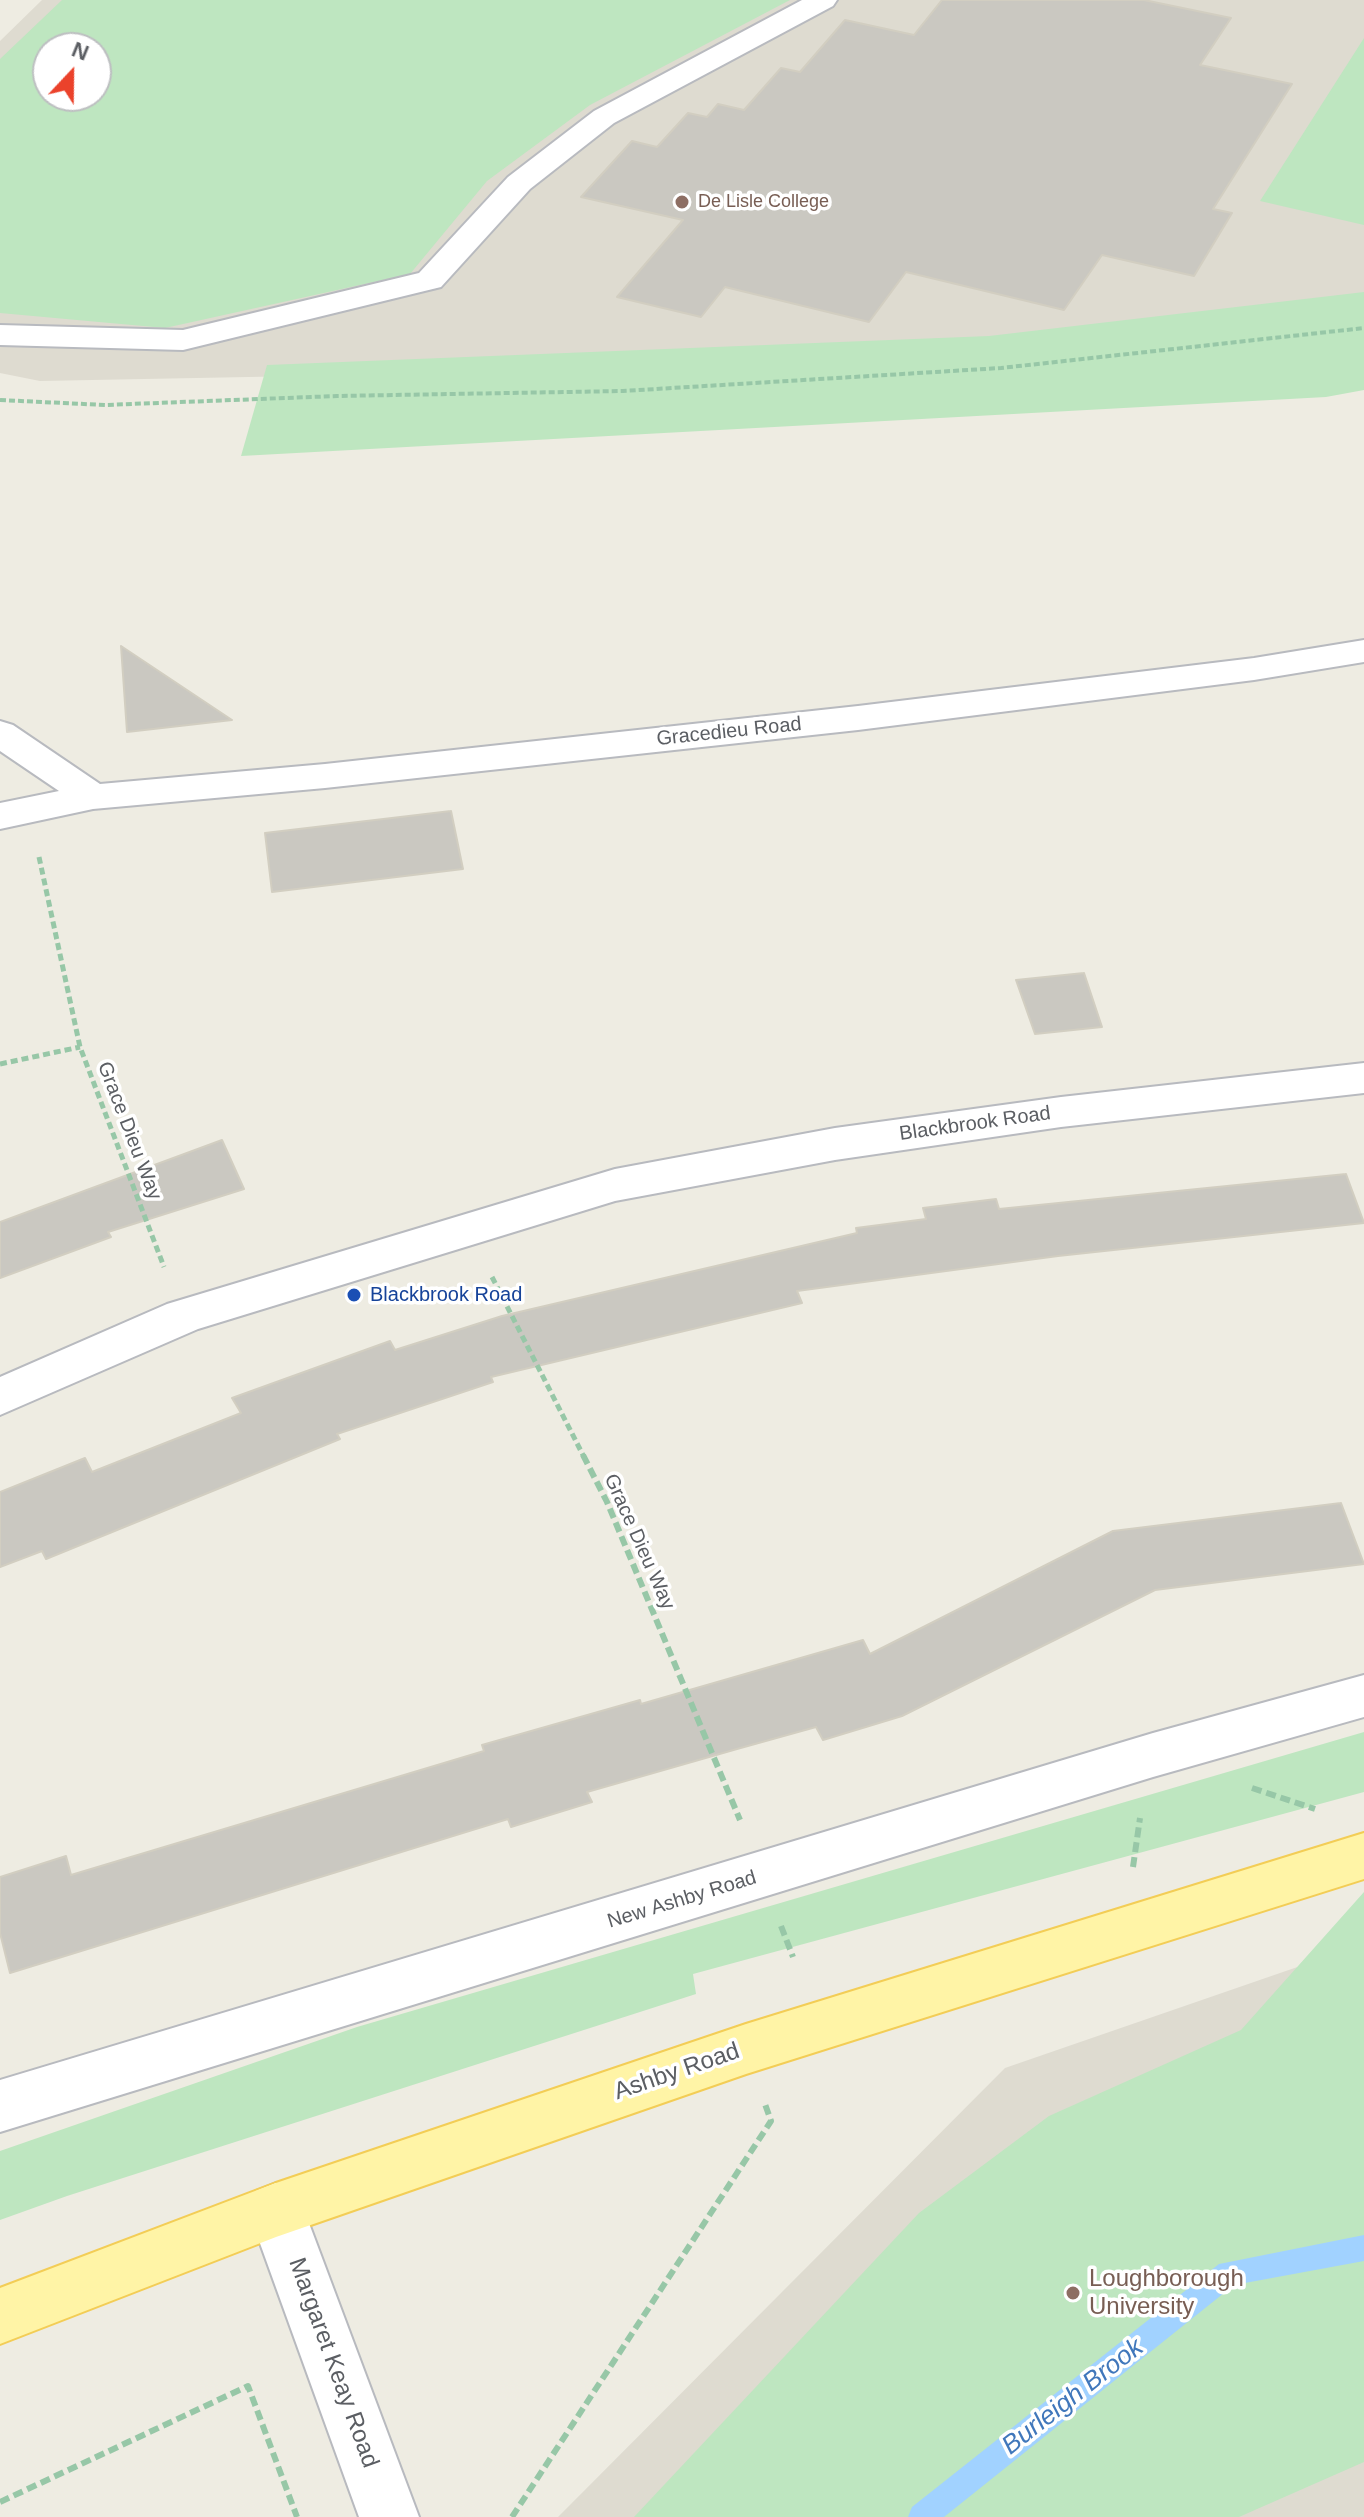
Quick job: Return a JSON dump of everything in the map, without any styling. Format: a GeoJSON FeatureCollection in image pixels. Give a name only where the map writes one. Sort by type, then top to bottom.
{"type":"FeatureCollection","features":[{"type":"Feature","properties":{"kind":"main road","name":"Ashby Road"},"geometry":{"type":"LineString","coordinates":[[0,2316],[276,2210],[746,2049],[1358,1858]]}},
{"type":"Feature","properties":{"kind":"street"},"geometry":{"type":"LineString","coordinates":[[0,335],[183,340],[430,280],[519,183],[604,117],[823,0]]}},
{"type":"Feature","properties":{"kind":"street","name":"Gracedieu Road"},"geometry":{"type":"LineString","coordinates":[[15,813],[93,797],[341,775],[873,716],[1254,669],[1364,651]]}},
{"type":"Feature","properties":{"kind":"street"},"geometry":{"type":"LineString","coordinates":[[0,733],[93,797]]}},
{"type":"Feature","properties":{"kind":"street","name":"Blackbrook Road"},"geometry":{"type":"LineString","coordinates":[[0,1397],[183,1316],[615,1185],[835,1144],[1061,1112],[1364,1078]]}},
{"type":"Feature","properties":{"kind":"street","name":"New Ashby Road"},"geometry":{"type":"LineString","coordinates":[[0,2106],[1153,1755],[1364,1696]]}},
{"type":"Feature","properties":{"kind":"street","name":"Margaret Keay Road"},"geometry":{"type":"LineString","coordinates":[[276,2210],[389,2517]]}},
{"type":"Feature","properties":{"kind":"path"},"geometry":{"type":"LineString","coordinates":[[0,400],[105,405],[337,396],[623,391],[1001,368],[1364,328]]}},
{"type":"Feature","properties":{"kind":"path","name":"Grace Dieu Way"},"geometry":{"type":"LineString","coordinates":[[15,813],[80,1047],[183,1316]]}},
{"type":"Feature","properties":{"kind":"path","name":"Grace Dieu Way"},"geometry":{"type":"LineString","coordinates":[[0,1064],[80,1047]]}},
{"type":"Feature","properties":{"kind":"path","name":"Grace Dieu Way"},"geometry":{"type":"LineString","coordinates":[[467,1230],[607,1502],[763,1876]]}},
{"type":"Feature","properties":{"kind":"path"},"geometry":{"type":"LineString","coordinates":[[1151,1922],[1132,1861],[1153,1755],[1326,1813],[1358,1858]]}},
{"type":"Feature","properties":{"kind":"path"},"geometry":{"type":"LineString","coordinates":[[512,2517],[771,2121],[746,2049]]}},
{"type":"Feature","properties":{"kind":"path"},"geometry":{"type":"LineString","coordinates":[[0,2502],[248,2386],[297,2517]]}},
{"type":"Feature","properties":{"kind":"shaded area","name":"De Lisle College"},"geometry":{"type":"Polygon","coordinates":[[[42,0],[1364,0],[1364,307],[665,369],[40,381],[0,373],[0,41],[42,0]]]}},
{"type":"Feature","properties":{"kind":"shaded area","name":"Loughborough University"},"geometry":{"type":"Polygon","coordinates":[[[1364,1944],[1364,2517],[558,2517],[1005,2068],[1364,1944]]]}},
{"type":"Feature","properties":{"kind":"green space"},"geometry":{"type":"Polygon","coordinates":[[[62,0],[790,0],[590,105],[487,181],[410,274],[165,328],[0,313],[0,59],[62,0]]]}},
{"type":"Feature","properties":{"kind":"green space"},"geometry":{"type":"Polygon","coordinates":[[[1364,38],[1364,225],[1260,201],[1364,38]]]}},
{"type":"Feature","properties":{"kind":"green space"},"geometry":{"type":"Polygon","coordinates":[[[1364,292],[1364,390],[1326,397],[241,456],[267,365],[989,336],[1364,292]]]}},
{"type":"Feature","properties":{"kind":"green space"},"geometry":{"type":"Polygon","coordinates":[[[1364,1732],[1364,1792],[693,1974],[696,1994],[0,2220],[0,2151],[357,2027],[1364,1732]]]}},
{"type":"Feature","properties":{"kind":"green space","name":"Loughborough University"},"geometry":{"type":"Polygon","coordinates":[[[1364,1892],[1364,2462],[1239,2517],[634,2517],[919,2213],[1049,2116],[1241,2030],[1364,1892]]]}},
{"type":"Feature","properties":{"kind":"building"},"geometry":{"type":"Polygon","coordinates":[[[942,0],[1144,0],[1231,18],[1200,65],[1292,84],[1213,209],[1232,213],[1194,276],[1102,255],[1064,310],[906,272],[869,322],[725,287],[701,317],[617,297],[683,220],[581,197],[632,141],[657,147],[688,113],[707,117],[718,104],[744,110],[781,68],[800,72],[845,20],[914,35],[942,0]]]}},
{"type":"Feature","properties":{"kind":"building"},"geometry":{"type":"Polygon","coordinates":[[[121,646],[232,720],[127,732],[121,646]]]}},
{"type":"Feature","properties":{"kind":"building"},"geometry":{"type":"Polygon","coordinates":[[[451,811],[463,869],[272,892],[265,833],[451,811]]]}},
{"type":"Feature","properties":{"kind":"building"},"geometry":{"type":"Polygon","coordinates":[[[1084,973],[1102,1027],[1035,1034],[1016,980],[1084,973]]]}},
{"type":"Feature","properties":{"kind":"building"},"geometry":{"type":"Polygon","coordinates":[[[222,1140],[244,1189],[108,1232],[111,1237],[0,1278],[0,1222],[222,1140]]]}},
{"type":"Feature","properties":{"kind":"building"},"geometry":{"type":"Polygon","coordinates":[[[1346,1174],[1364,1223],[1058,1256],[797,1291],[802,1303],[491,1377],[493,1382],[337,1434],[340,1439],[46,1559],[42,1551],[0,1567],[0,1492],[85,1458],[92,1472],[241,1413],[232,1398],[390,1341],[395,1350],[502,1316],[857,1233],[856,1228],[926,1219],[923,1208],[996,1199],[999,1209],[1346,1174]]]}},
{"type":"Feature","properties":{"kind":"building"},"geometry":{"type":"Polygon","coordinates":[[[1341,1503],[1364,1564],[1155,1590],[902,1716],[823,1740],[816,1727],[587,1792],[592,1802],[511,1827],[508,1819],[10,1973],[0,1933],[0,1877],[66,1856],[71,1875],[484,1751],[482,1745],[640,1700],[641,1704],[863,1640],[870,1654],[1113,1531],[1341,1503]]]}},
{"type":"Feature","properties":{"kind":"waterway","name":"Burleigh Brook"},"geometry":{"type":"LineString","coordinates":[[922,2517],[1228,2273],[1364,2248]]}},
{"type":"Feature","properties":{"kind":"place","name":"De Lisle College"},"geometry":{"type":"Point","coordinates":[682,202]}},
{"type":"Feature","properties":{"kind":"place","name":"Blackbrook Road"},"geometry":{"type":"Point","coordinates":[354,1295]}},
{"type":"Feature","properties":{"kind":"place","name":"Loughborough University"},"geometry":{"type":"Point","coordinates":[1073,2293]}}]}
